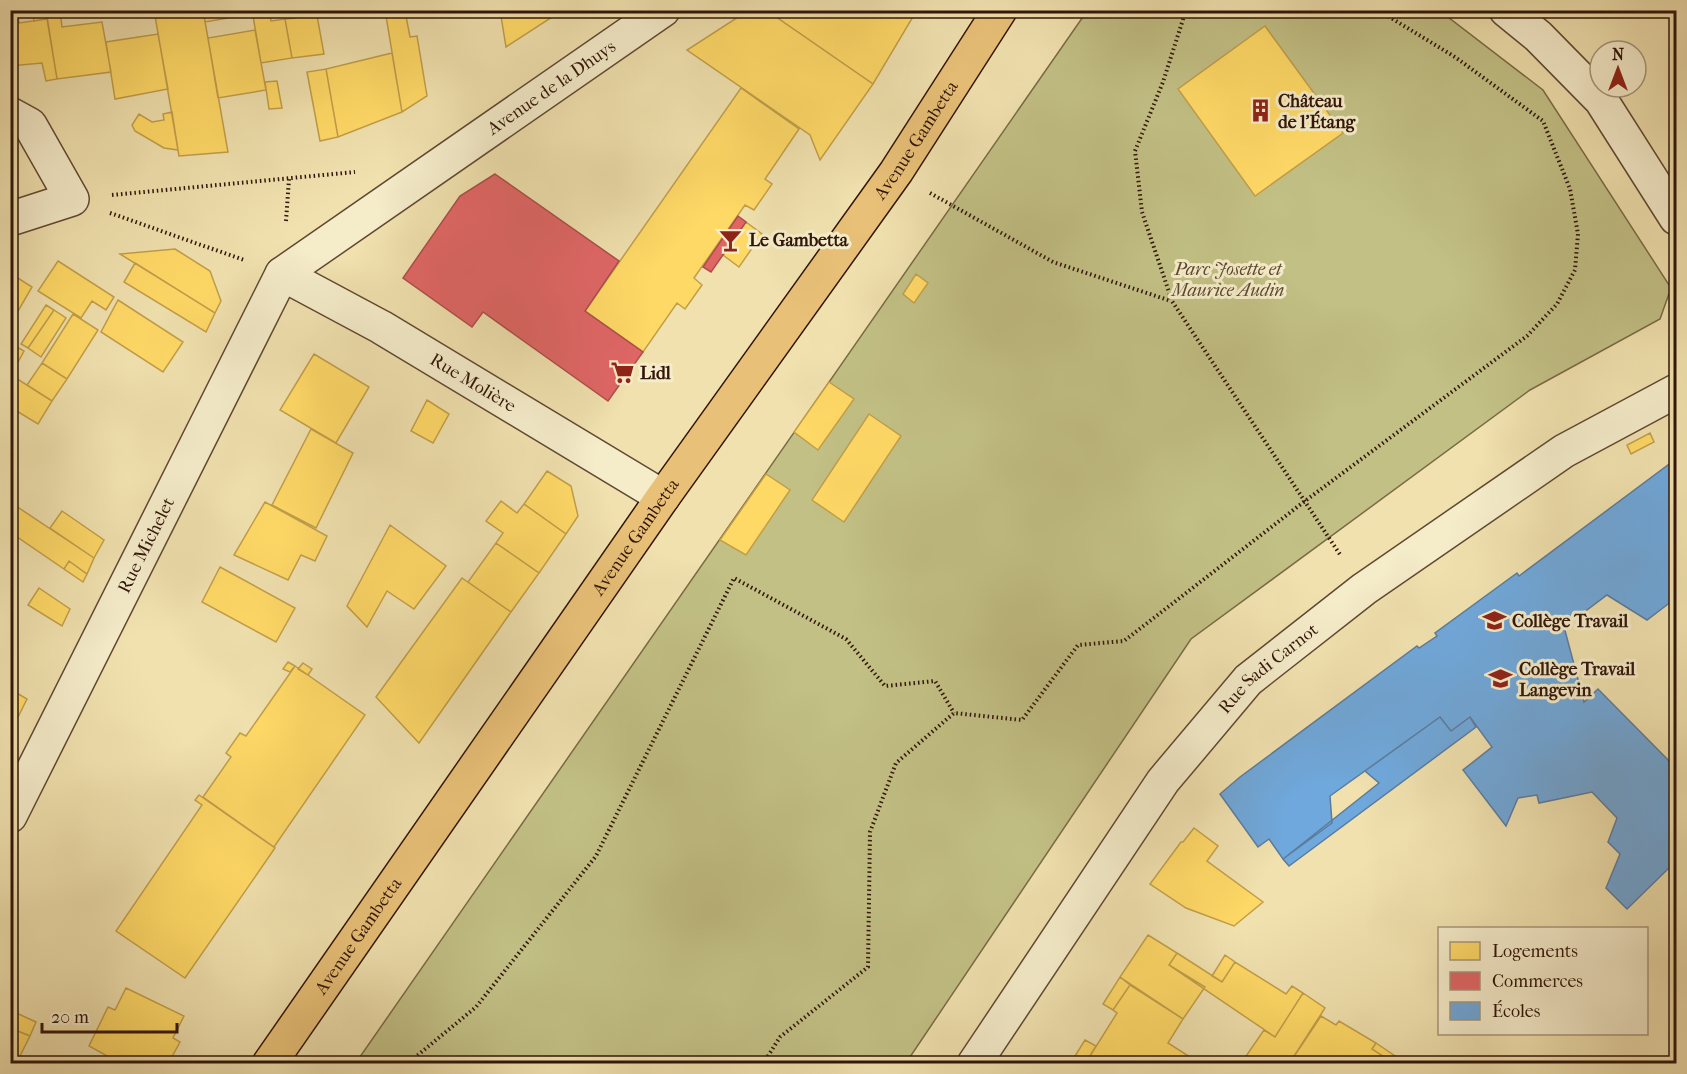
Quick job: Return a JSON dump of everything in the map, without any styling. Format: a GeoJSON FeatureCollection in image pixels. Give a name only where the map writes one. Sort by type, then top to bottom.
{"type":"FeatureCollection","features":[{"type":"Feature","properties":{"kind":"main road","name":"Avenue Gambetta"},"geometry":{"type":"LineString","coordinates":[[269,1064],[663,497],[896,172],[1000,10]]}},
{"type":"Feature","properties":{"kind":"street","name":"Avenue de la Dhuys"},"geometry":{"type":"LineString","coordinates":[[282,274],[663,10]]}},
{"type":"Feature","properties":{"kind":"street"},"geometry":{"type":"LineString","coordinates":[[1506,10],[1538,36],[1601,100],[1677,218]]}},
{"type":"Feature","properties":{"kind":"street"},"geometry":{"type":"LineString","coordinates":[[10,114],[30,125],[72,199],[10,219]]}},
{"type":"Feature","properties":{"kind":"street","name":"Rue Molière"},"geometry":{"type":"LineString","coordinates":[[282,274],[381,327],[663,497]]}},
{"type":"Feature","properties":{"kind":"street","name":"Rue Michelet"},"geometry":{"type":"LineString","coordinates":[[10,816],[282,274]]}},
{"type":"Feature","properties":{"kind":"street","name":"Rue Sadi Carnot"},"geometry":{"type":"LineString","coordinates":[[974,1064],[1163,781],[1248,680],[1364,589],[1564,451],[1677,391]]}},
{"type":"Feature","properties":{"kind":"path"},"geometry":{"type":"LineString","coordinates":[[1186,10],[1163,82],[1135,151],[1142,212],[1172,301],[1364,589]]}},
{"type":"Feature","properties":{"kind":"path"},"geometry":{"type":"LineString","coordinates":[[763,1064],[780,1037],[868,967],[870,832],[896,763],[954,713],[1022,720],[1078,645],[1124,641],[1305,501],[1527,336],[1557,304],[1575,270],[1578,234],[1570,189],[1543,121],[1455,57],[1378,10]]}},
{"type":"Feature","properties":{"kind":"path"},"geometry":{"type":"LineString","coordinates":[[72,199],[359,172]]}},
{"type":"Feature","properties":{"kind":"path"},"geometry":{"type":"LineString","coordinates":[[896,172],[1053,262],[1172,301]]}},
{"type":"Feature","properties":{"kind":"path"},"geometry":{"type":"LineString","coordinates":[[72,199],[282,274],[289,179]]}},
{"type":"Feature","properties":{"kind":"path"},"geometry":{"type":"LineString","coordinates":[[407,1064],[476,1007],[596,856],[734,578],[846,639],[885,686],[935,681],[954,713]]}},
{"type":"Feature","properties":{"kind":"green space","name":"Parc Josette et Maurice Audin"},"geometry":{"type":"Polygon","coordinates":[[[1087,11],[1440,11],[1543,90],[1671,288],[1660,319],[1530,390],[1191,639],[906,1063],[355,1064],[1087,11]]]}},
{"type":"Feature","properties":{"kind":"building: Logements"},"geometry":{"type":"Polygon","coordinates":[[[10,10],[17,10],[19,23],[47,19],[57,79],[46,81],[42,63],[10,66],[10,10]]]}},
{"type":"Feature","properties":{"kind":"building: Logements"},"geometry":{"type":"Polygon","coordinates":[[[46,10],[60,10],[62,27],[102,22],[111,72],[57,79],[46,10]]]}},
{"type":"Feature","properties":{"kind":"building: Logements"},"geometry":{"type":"Polygon","coordinates":[[[101,10],[152,10],[102,18],[101,10]]]}},
{"type":"Feature","properties":{"kind":"building: Logements"},"geometry":{"type":"Polygon","coordinates":[[[154,10],[203,10],[228,152],[179,156],[154,10]]]}},
{"type":"Feature","properties":{"kind":"building: Logements"},"geometry":{"type":"Polygon","coordinates":[[[203,10],[228,10],[229,18],[205,22],[203,10]]]}},
{"type":"Feature","properties":{"kind":"building: Logements"},"geometry":{"type":"Polygon","coordinates":[[[252,10],[269,10],[271,21],[285,19],[292,58],[261,63],[252,10]]]}},
{"type":"Feature","properties":{"kind":"building: Logements"},"geometry":{"type":"Polygon","coordinates":[[[293,10],[316,10],[324,54],[292,58],[285,19],[295,18],[293,10]]]}},
{"type":"Feature","properties":{"kind":"building: Logements"},"geometry":{"type":"Polygon","coordinates":[[[385,10],[408,10],[405,11],[410,37],[417,36],[427,96],[402,112],[385,10]]]}},
{"type":"Feature","properties":{"kind":"building: Logements"},"geometry":{"type":"Polygon","coordinates":[[[500,10],[563,10],[506,47],[500,10]]]}},
{"type":"Feature","properties":{"kind":"building: Logements"},"geometry":{"type":"Polygon","coordinates":[[[749,10],[766,10],[873,84],[820,160],[810,135],[687,50],[749,10]]]}},
{"type":"Feature","properties":{"kind":"building: Logements"},"geometry":{"type":"Polygon","coordinates":[[[766,10],[917,10],[873,84],[766,10]]]}},
{"type":"Feature","properties":{"kind":"building: Logements"},"geometry":{"type":"Polygon","coordinates":[[[46,14],[46,19],[34,21],[33,15],[46,14]]]}},
{"type":"Feature","properties":{"kind":"building: Logements","name":"Château de l'Étang"},"geometry":{"type":"Polygon","coordinates":[[[1265,26],[1343,133],[1255,196],[1178,89],[1265,26]]]}},
{"type":"Feature","properties":{"kind":"building: Logements"},"geometry":{"type":"Polygon","coordinates":[[[255,30],[266,90],[218,98],[208,38],[255,30]]]}},
{"type":"Feature","properties":{"kind":"building: Logements"},"geometry":{"type":"Polygon","coordinates":[[[158,34],[168,89],[115,99],[106,42],[158,34]]]}},
{"type":"Feature","properties":{"kind":"building: Logements"},"geometry":{"type":"Polygon","coordinates":[[[392,53],[402,112],[338,137],[326,69],[392,53]]]}},
{"type":"Feature","properties":{"kind":"building: Logements"},"geometry":{"type":"Polygon","coordinates":[[[326,69],[338,137],[320,141],[307,72],[326,69]]]}},
{"type":"Feature","properties":{"kind":"building: Logements"},"geometry":{"type":"Polygon","coordinates":[[[277,81],[282,108],[269,109],[265,82],[277,81]]]}},
{"type":"Feature","properties":{"kind":"building: Logements"},"geometry":{"type":"Polygon","coordinates":[[[741,88],[799,129],[765,179],[772,184],[754,210],[745,205],[694,278],[702,285],[685,309],[677,303],[643,352],[585,311],[741,88]]]}},
{"type":"Feature","properties":{"kind":"building: Logements"},"geometry":{"type":"Polygon","coordinates":[[[172,112],[178,150],[164,148],[135,131],[132,125],[139,114],[152,122],[164,120],[163,114],[172,112]]]}},
{"type":"Feature","properties":{"kind":"building: Logements"},"geometry":{"type":"Polygon","coordinates":[[[10,155],[15,158],[13,176],[10,176],[10,155]]]}},
{"type":"Feature","properties":{"kind":"building: Logements"},"geometry":{"type":"Polygon","coordinates":[[[746,222],[762,234],[739,267],[723,255],[746,222]]]}},
{"type":"Feature","properties":{"kind":"building: Logements"},"geometry":{"type":"Polygon","coordinates":[[[175,249],[210,271],[221,301],[215,313],[120,254],[175,249]]]}},
{"type":"Feature","properties":{"kind":"building: Logements"},"geometry":{"type":"Polygon","coordinates":[[[58,261],[114,297],[106,310],[92,301],[81,318],[38,291],[58,261]]]}},
{"type":"Feature","properties":{"kind":"building: Logements"},"geometry":{"type":"Polygon","coordinates":[[[135,263],[215,313],[206,332],[124,282],[135,263]]]}},
{"type":"Feature","properties":{"kind":"building: Logements"},"geometry":{"type":"Polygon","coordinates":[[[10,273],[32,287],[10,325],[10,273]]]}},
{"type":"Feature","properties":{"kind":"building: Logements"},"geometry":{"type":"Polygon","coordinates":[[[916,274],[928,283],[914,303],[903,294],[916,274]]]}},
{"type":"Feature","properties":{"kind":"building: Logements"},"geometry":{"type":"Polygon","coordinates":[[[118,300],[183,342],[163,372],[101,332],[118,300]]]}},
{"type":"Feature","properties":{"kind":"building: Logements"},"geometry":{"type":"Polygon","coordinates":[[[46,305],[54,310],[28,348],[21,344],[46,305]]]}},
{"type":"Feature","properties":{"kind":"building: Logements"},"geometry":{"type":"Polygon","coordinates":[[[54,310],[66,318],[41,357],[28,348],[54,310]]]}},
{"type":"Feature","properties":{"kind":"building: Logements"},"geometry":{"type":"Polygon","coordinates":[[[73,314],[98,330],[67,379],[42,363],[73,314]]]}},
{"type":"Feature","properties":{"kind":"building: Logements"},"geometry":{"type":"Polygon","coordinates":[[[10,343],[24,351],[11,375],[52,401],[38,424],[10,407],[10,343]]]}},
{"type":"Feature","properties":{"kind":"building: Logements"},"geometry":{"type":"Polygon","coordinates":[[[314,354],[369,387],[336,443],[280,410],[314,354]]]}},
{"type":"Feature","properties":{"kind":"building: Logements"},"geometry":{"type":"Polygon","coordinates":[[[42,363],[67,379],[52,401],[27,385],[42,363]]]}},
{"type":"Feature","properties":{"kind":"building: Logements"},"geometry":{"type":"Polygon","coordinates":[[[829,382],[854,399],[818,450],[794,432],[829,382]]]}},
{"type":"Feature","properties":{"kind":"building: Logements"},"geometry":{"type":"Polygon","coordinates":[[[427,400],[449,414],[433,443],[411,431],[427,400]]]}},
{"type":"Feature","properties":{"kind":"building: Logements"},"geometry":{"type":"Polygon","coordinates":[[[869,414],[901,436],[844,522],[812,500],[869,414]]]}},
{"type":"Feature","properties":{"kind":"building: Logements"},"geometry":{"type":"Polygon","coordinates":[[[311,429],[353,453],[316,528],[272,505],[311,429]]]}},
{"type":"Feature","properties":{"kind":"building: Logements"},"geometry":{"type":"Polygon","coordinates":[[[1650,433],[1654,442],[1631,454],[1627,445],[1650,433]]]}},
{"type":"Feature","properties":{"kind":"building: Logements"},"geometry":{"type":"Polygon","coordinates":[[[547,471],[571,486],[578,516],[566,534],[524,504],[547,471]]]}},
{"type":"Feature","properties":{"kind":"building: Logements"},"geometry":{"type":"Polygon","coordinates":[[[766,474],[790,490],[746,555],[720,540],[766,474]]]}},
{"type":"Feature","properties":{"kind":"building: Logements"},"geometry":{"type":"Polygon","coordinates":[[[501,501],[517,513],[524,504],[566,534],[539,573],[496,543],[503,533],[486,521],[501,501]]]}},
{"type":"Feature","properties":{"kind":"building: Logements"},"geometry":{"type":"Polygon","coordinates":[[[10,502],[94,558],[87,574],[69,561],[64,569],[10,532],[10,502]]]}},
{"type":"Feature","properties":{"kind":"building: Logements"},"geometry":{"type":"Polygon","coordinates":[[[265,502],[327,536],[315,561],[301,555],[288,580],[234,555],[265,502]]]}},
{"type":"Feature","properties":{"kind":"building: Logements"},"geometry":{"type":"Polygon","coordinates":[[[62,511],[104,540],[94,558],[50,528],[62,511]]]}},
{"type":"Feature","properties":{"kind":"building: Logements"},"geometry":{"type":"Polygon","coordinates":[[[390,525],[446,566],[414,609],[387,591],[367,627],[347,606],[390,525]]]}},
{"type":"Feature","properties":{"kind":"building: Logements"},"geometry":{"type":"Polygon","coordinates":[[[496,543],[539,573],[511,612],[468,582],[496,543]]]}},
{"type":"Feature","properties":{"kind":"building: Logements"},"geometry":{"type":"Polygon","coordinates":[[[69,561],[87,574],[83,582],[64,569],[69,561]]]}},
{"type":"Feature","properties":{"kind":"building: Logements"},"geometry":{"type":"Polygon","coordinates":[[[220,567],[295,608],[276,642],[202,602],[220,567]]]}},
{"type":"Feature","properties":{"kind":"building: Logements"},"geometry":{"type":"Polygon","coordinates":[[[462,578],[511,612],[419,743],[376,697],[462,578]]]}},
{"type":"Feature","properties":{"kind":"building: Logements"},"geometry":{"type":"Polygon","coordinates":[[[39,588],[70,609],[62,626],[28,605],[39,588]]]}},
{"type":"Feature","properties":{"kind":"building: Logements"},"geometry":{"type":"Polygon","coordinates":[[[288,662],[295,666],[290,672],[283,669],[288,662]]]}},
{"type":"Feature","properties":{"kind":"building: Logements"},"geometry":{"type":"Polygon","coordinates":[[[303,663],[312,669],[308,675],[298,669],[303,663]]]}},
{"type":"Feature","properties":{"kind":"building: Logements"},"geometry":{"type":"Polygon","coordinates":[[[295,666],[365,715],[274,847],[203,797],[231,757],[226,753],[240,733],[246,736],[295,666]]]}},
{"type":"Feature","properties":{"kind":"building: Logements"},"geometry":{"type":"Polygon","coordinates":[[[10,689],[27,699],[17,719],[10,715],[10,689]]]}},
{"type":"Feature","properties":{"kind":"building: Logements"},"geometry":{"type":"Polygon","coordinates":[[[10,715],[17,719],[10,734],[10,715]]]}},
{"type":"Feature","properties":{"kind":"building: Logements"},"geometry":{"type":"Polygon","coordinates":[[[199,795],[275,848],[185,978],[116,931],[202,805],[195,800],[199,795]]]}},
{"type":"Feature","properties":{"kind":"building: Logements"},"geometry":{"type":"Polygon","coordinates":[[[1194,828],[1218,846],[1207,861],[1263,902],[1234,926],[1186,908],[1150,884],[1194,828]]]}},
{"type":"Feature","properties":{"kind":"building: Logements"},"geometry":{"type":"Polygon","coordinates":[[[1148,935],[1177,953],[1169,965],[1205,987],[1183,1019],[1120,977],[1148,935]]]}},
{"type":"Feature","properties":{"kind":"building: Logements"},"geometry":{"type":"Polygon","coordinates":[[[1177,953],[1222,982],[1235,962],[1286,994],[1292,986],[1303,993],[1275,1037],[1169,965],[1177,953]]]}},
{"type":"Feature","properties":{"kind":"building: Logements"},"geometry":{"type":"Polygon","coordinates":[[[1225,955],[1235,962],[1222,982],[1212,976],[1225,955]]]}},
{"type":"Feature","properties":{"kind":"building: Logements"},"geometry":{"type":"Polygon","coordinates":[[[1120,977],[1130,985],[1113,1010],[1103,1004],[1120,977]]]}},
{"type":"Feature","properties":{"kind":"building: Logements"},"geometry":{"type":"Polygon","coordinates":[[[1130,985],[1183,1019],[1168,1043],[1201,1064],[1085,1064],[1117,1013],[1113,1010],[1130,985]]]}},
{"type":"Feature","properties":{"kind":"building: Logements"},"geometry":{"type":"Polygon","coordinates":[[[126,988],[184,1016],[173,1038],[180,1042],[168,1064],[106,1064],[109,1057],[89,1046],[108,1007],[115,1010],[126,988]]]}},
{"type":"Feature","properties":{"kind":"building: Logements"},"geometry":{"type":"Polygon","coordinates":[[[1303,993],[1325,1008],[1289,1064],[1251,1064],[1244,1059],[1264,1030],[1275,1037],[1303,993]]]}},
{"type":"Feature","properties":{"kind":"building: Logements"},"geometry":{"type":"Polygon","coordinates":[[[10,1010],[36,1022],[30,1036],[10,1028],[10,1010]]]}},
{"type":"Feature","properties":{"kind":"building: Logements"},"geometry":{"type":"Polygon","coordinates":[[[1321,1016],[1336,1025],[1339,1021],[1376,1043],[1372,1049],[1389,1060],[1387,1064],[1289,1064],[1321,1016]]]}},
{"type":"Feature","properties":{"kind":"building: Logements"},"geometry":{"type":"Polygon","coordinates":[[[10,1028],[30,1036],[16,1064],[10,1064],[10,1028]]]}},
{"type":"Feature","properties":{"kind":"building: Logements"},"geometry":{"type":"Polygon","coordinates":[[[1085,1040],[1096,1046],[1085,1064],[1070,1064],[1085,1040]]]}},
{"type":"Feature","properties":{"kind":"building: Logements"},"geometry":{"type":"Polygon","coordinates":[[[1376,1043],[1407,1064],[1387,1064],[1389,1060],[1372,1049],[1376,1043]]]}},
{"type":"Feature","properties":{"kind":"building: Commerces"},"geometry":{"type":"Polygon","coordinates":[[[495,174],[619,261],[585,311],[643,352],[608,401],[483,312],[472,327],[403,278],[460,196],[495,174]]]}},
{"type":"Feature","properties":{"kind":"building: Commerces"},"geometry":{"type":"Polygon","coordinates":[[[738,216],[746,222],[711,272],[703,267],[738,216]]]}},
{"type":"Feature","properties":{"kind":"building: Écoles"},"geometry":{"type":"Polygon","coordinates":[[[1676,459],[1676,598],[1647,620],[1607,595],[1579,616],[1577,614],[1563,623],[1584,702],[1598,689],[1676,768],[1676,870],[1672,865],[1627,909],[1606,888],[1620,854],[1608,842],[1617,818],[1592,792],[1539,803],[1537,795],[1518,798],[1506,826],[1463,770],[1492,747],[1470,717],[1451,731],[1440,717],[1330,796],[1332,823],[1283,859],[1269,839],[1258,847],[1220,794],[1417,646],[1419,648],[1437,636],[1435,633],[1517,573],[1519,576],[1676,459]]]}},
{"type":"Feature","properties":{"kind":"building: Écoles"},"geometry":{"type":"Polygon","coordinates":[[[1440,717],[1451,731],[1470,717],[1476,727],[1289,866],[1283,859],[1379,783],[1365,771],[1440,717]]]}},
{"type":"Feature","properties":{"kind":"place","name":"Château de l'Étang"},"geometry":{"type":"Point","coordinates":[1260,111]}},
{"type":"Feature","properties":{"kind":"place","name":"Le Gambetta"},"geometry":{"type":"Point","coordinates":[731,240]}},
{"type":"Feature","properties":{"kind":"place","name":"Lidl"},"geometry":{"type":"Point","coordinates":[622,373]}},
{"type":"Feature","properties":{"kind":"place","name":"Collège Travail"},"geometry":{"type":"Point","coordinates":[1494,621]}},
{"type":"Feature","properties":{"kind":"place","name":"Collège Travail Langevin"},"geometry":{"type":"Point","coordinates":[1501,679]}}]}
